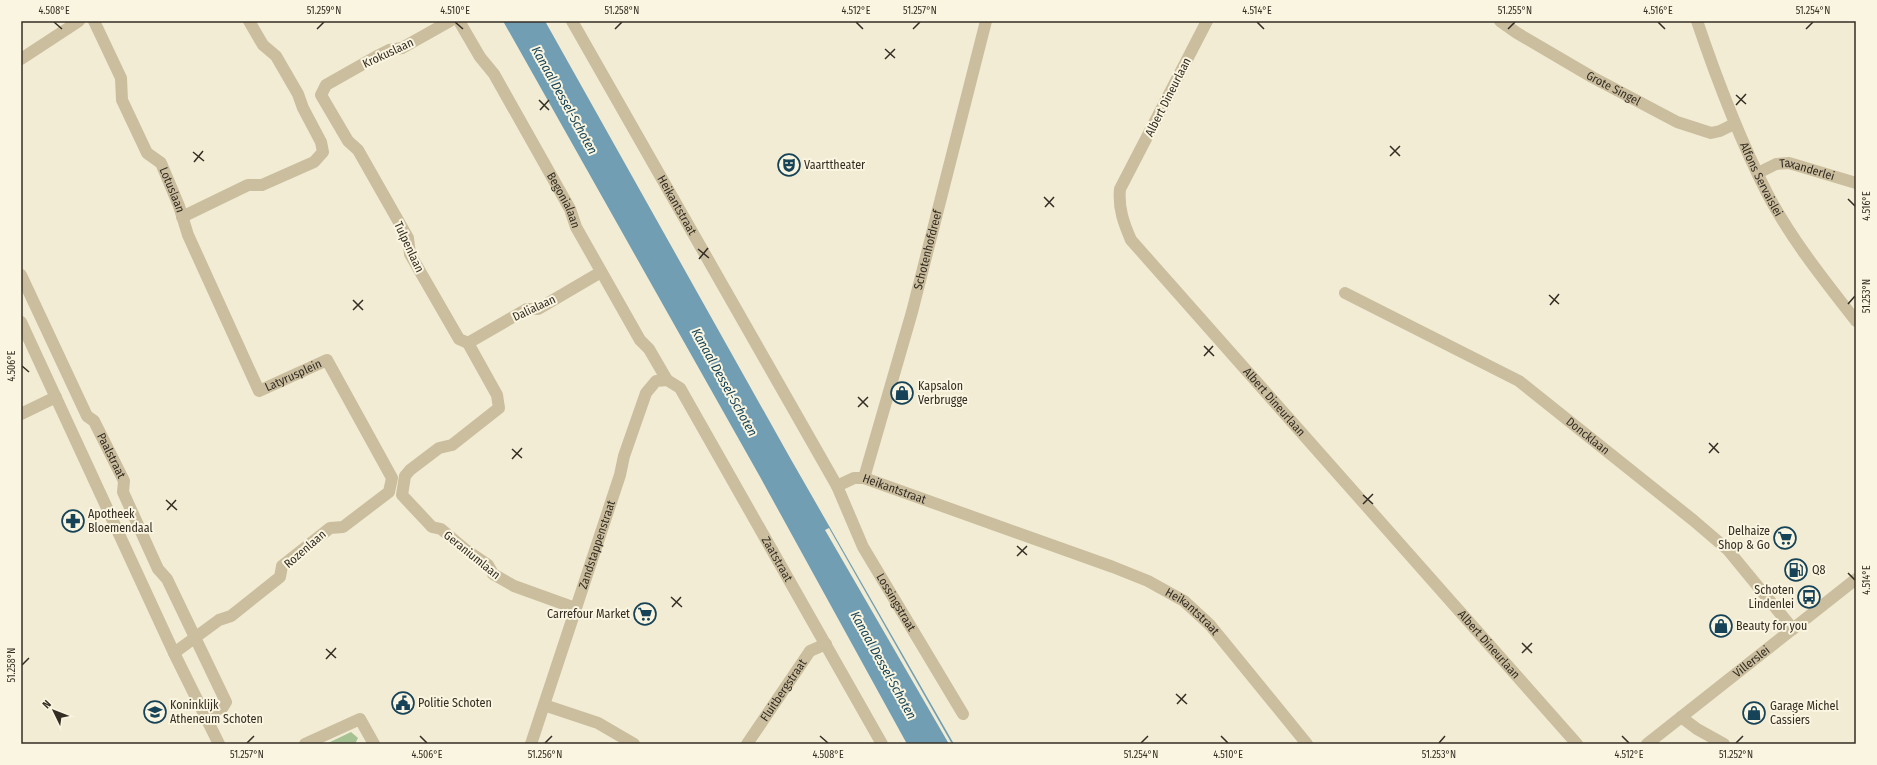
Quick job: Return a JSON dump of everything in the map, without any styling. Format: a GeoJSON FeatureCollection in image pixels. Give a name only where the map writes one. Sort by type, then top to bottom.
{"type":"FeatureCollection","features":[{"type":"Feature","properties":{"kind":"street"},"geometry":{"type":"LineString","coordinates":[[21,59],[79,21]]}},
{"type":"Feature","properties":{"kind":"street","name":"Lotuslaan"},"geometry":{"type":"LineString","coordinates":[[94,21],[120,78],[122,100],[147,153],[162,163],[179,206],[188,235],[247,363]]}},
{"type":"Feature","properties":{"kind":"street"},"geometry":{"type":"LineString","coordinates":[[182,217],[248,186],[262,185],[314,162],[323,152],[321,142],[303,108],[298,94],[276,56],[263,45],[249,21]]}},
{"type":"Feature","properties":{"kind":"street","name":"Krokuslaan"},"geometry":{"type":"LineString","coordinates":[[326,85],[379,55],[389,50],[402,48],[450,21]]}},
{"type":"Feature","properties":{"kind":"street","name":"Begonialaan"},"geometry":{"type":"LineString","coordinates":[[459,21],[480,57],[494,74],[570,209],[576,228],[640,340],[649,348],[667,380]]}},
{"type":"Feature","properties":{"kind":"street","name":"Heikantstraat"},"geometry":{"type":"LineString","coordinates":[[572,21],[837,486],[854,478],[864,478],[1113,567],[1148,581],[1184,601],[1210,625],[1307,744]]}},
{"type":"Feature","properties":{"kind":"street","name":"Schotenhofdreef"},"geometry":{"type":"LineString","coordinates":[[864,478],[914,301],[986,21]]}},
{"type":"Feature","properties":{"kind":"street","name":"Albert Dineurlaan"},"geometry":{"type":"LineString","coordinates":[[1207,21],[1120,190],[1120,209],[1124,224],[1131,240],[1578,744]]}},
{"type":"Feature","properties":{"kind":"street","name":"Grote Singel"},"geometry":{"type":"LineString","coordinates":[[1500,21],[1517,33],[1592,77],[1677,122],[1711,133],[1720,131],[1734,124]]}},
{"type":"Feature","properties":{"kind":"street","name":"Alfons Servaislei"},"geometry":{"type":"LineString","coordinates":[[1697,21],[1734,124],[1768,194],[1803,251],[1856,321]]}},
{"type":"Feature","properties":{"kind":"street","name":"Tulpenlaan"},"geometry":{"type":"LineString","coordinates":[[326,85],[321,95],[348,141],[358,150],[408,238],[410,254],[459,340],[468,343],[497,396],[499,408],[452,445],[439,448],[410,470],[405,476],[402,495]]}},
{"type":"Feature","properties":{"kind":"street","name":"Taxanderlei"},"geometry":{"type":"LineString","coordinates":[[1758,173],[1776,164],[1789,163],[1856,183]]}},
{"type":"Feature","properties":{"kind":"street","name":"Dalialaan"},"geometry":{"type":"LineString","coordinates":[[468,343],[527,309],[538,309],[601,272]]}},
{"type":"Feature","properties":{"kind":"street","name":"Paalstraat"},"geometry":{"type":"LineString","coordinates":[[21,275],[87,416],[94,421],[124,481],[123,492],[158,569],[167,579],[226,702],[223,707],[205,715]]}},
{"type":"Feature","properties":{"kind":"street","name":"Doncklaan"},"geometry":{"type":"LineString","coordinates":[[1344,293],[1519,381],[1693,520],[1728,550],[1793,629]]}},
{"type":"Feature","properties":{"kind":"street","name":"Paalstraat"},"geometry":{"type":"LineString","coordinates":[[21,322],[174,653],[219,744]]}},
{"type":"Feature","properties":{"kind":"street","name":"Latyrusplein"},"geometry":{"type":"LineString","coordinates":[[247,363],[259,391],[327,360],[390,474]]}},
{"type":"Feature","properties":{"kind":"street","name":"Zandstappenstraat"},"geometry":{"type":"LineString","coordinates":[[531,744],[620,475],[624,456],[646,393],[656,381],[667,380]]}},
{"type":"Feature","properties":{"kind":"street","name":"Zaatstraat"},"geometry":{"type":"LineString","coordinates":[[667,380],[680,388],[882,744]]}},
{"type":"Feature","properties":{"kind":"street"},"geometry":{"type":"LineString","coordinates":[[21,414],[56,397]]}},
{"type":"Feature","properties":{"kind":"street","name":"Rozenlaan"},"geometry":{"type":"LineString","coordinates":[[174,653],[219,620],[231,616],[274,582],[280,577],[282,566],[330,528],[343,527],[389,492],[392,478],[390,474]]}},
{"type":"Feature","properties":{"kind":"street","name":"Lossingstraat"},"geometry":{"type":"LineString","coordinates":[[837,486],[863,547],[963,714]]}},
{"type":"Feature","properties":{"kind":"street","name":"Geraniumlaan"},"geometry":{"type":"LineString","coordinates":[[402,495],[432,527],[441,529],[466,550],[488,565],[493,574],[514,586],[575,608]]}},
{"type":"Feature","properties":{"kind":"street","name":"Villerslei"},"geometry":{"type":"LineString","coordinates":[[1647,744],[1856,579]]}},
{"type":"Feature","properties":{"kind":"street","name":"Fluitbergstraat"},"geometry":{"type":"LineString","coordinates":[[747,744],[810,651],[826,644]]}},
{"type":"Feature","properties":{"kind":"street"},"geometry":{"type":"LineString","coordinates":[[544,705],[598,723],[634,744]]}},
{"type":"Feature","properties":{"kind":"street"},"geometry":{"type":"LineString","coordinates":[[1681,717],[1697,729],[1724,744]]}},
{"type":"Feature","properties":{"kind":"street"},"geometry":{"type":"LineString","coordinates":[[305,744],[360,719],[374,744]]}},
{"type":"Feature","properties":{"kind":"green space"},"geometry":{"type":"Polygon","coordinates":[[[351,732],[358,738],[355,744],[326,744],[351,732]]]}},
{"type":"Feature","properties":{"kind":"water","name":"Kanaal Dessel-Schoten"},"geometry":{"type":"Polygon","coordinates":[[[503,21],[545,21],[789,456],[954,744],[907,744],[759,475],[503,21]]]}},
{"type":"Feature","properties":{"kind":"pier"},"geometry":{"type":"Polygon","coordinates":[[[829,528],[952,744],[949,744],[825,530],[829,528]]]}},
{"type":"Feature","properties":{"kind":"place","name":"Vaarttheater"},"geometry":{"type":"Point","coordinates":[789,165]}},
{"type":"Feature","properties":{"kind":"place","name":"Kapsalon Verbrugge"},"geometry":{"type":"Point","coordinates":[902,393]}},
{"type":"Feature","properties":{"kind":"place","name":"Apotheek Bloemendaal"},"geometry":{"type":"Point","coordinates":[73,521]}},
{"type":"Feature","properties":{"kind":"place","name":"Delhaize Shop & Go"},"geometry":{"type":"Point","coordinates":[1785,538]}},
{"type":"Feature","properties":{"kind":"place","name":"Q8"},"geometry":{"type":"Point","coordinates":[1796,570]}},
{"type":"Feature","properties":{"kind":"place","name":"Schoten Lindenlei"},"geometry":{"type":"Point","coordinates":[1809,597]}},
{"type":"Feature","properties":{"kind":"place","name":"Carrefour Market"},"geometry":{"type":"Point","coordinates":[645,614]}},
{"type":"Feature","properties":{"kind":"place","name":"Beauty for you"},"geometry":{"type":"Point","coordinates":[1721,626]}},
{"type":"Feature","properties":{"kind":"place","name":"Politie Schoten"},"geometry":{"type":"Point","coordinates":[403,703]}},
{"type":"Feature","properties":{"kind":"place","name":"Koninklijk Atheneum Schoten"},"geometry":{"type":"Point","coordinates":[155,712]}},
{"type":"Feature","properties":{"kind":"place","name":"Garage Michel Cassiers"},"geometry":{"type":"Point","coordinates":[1754,713]}}]}
